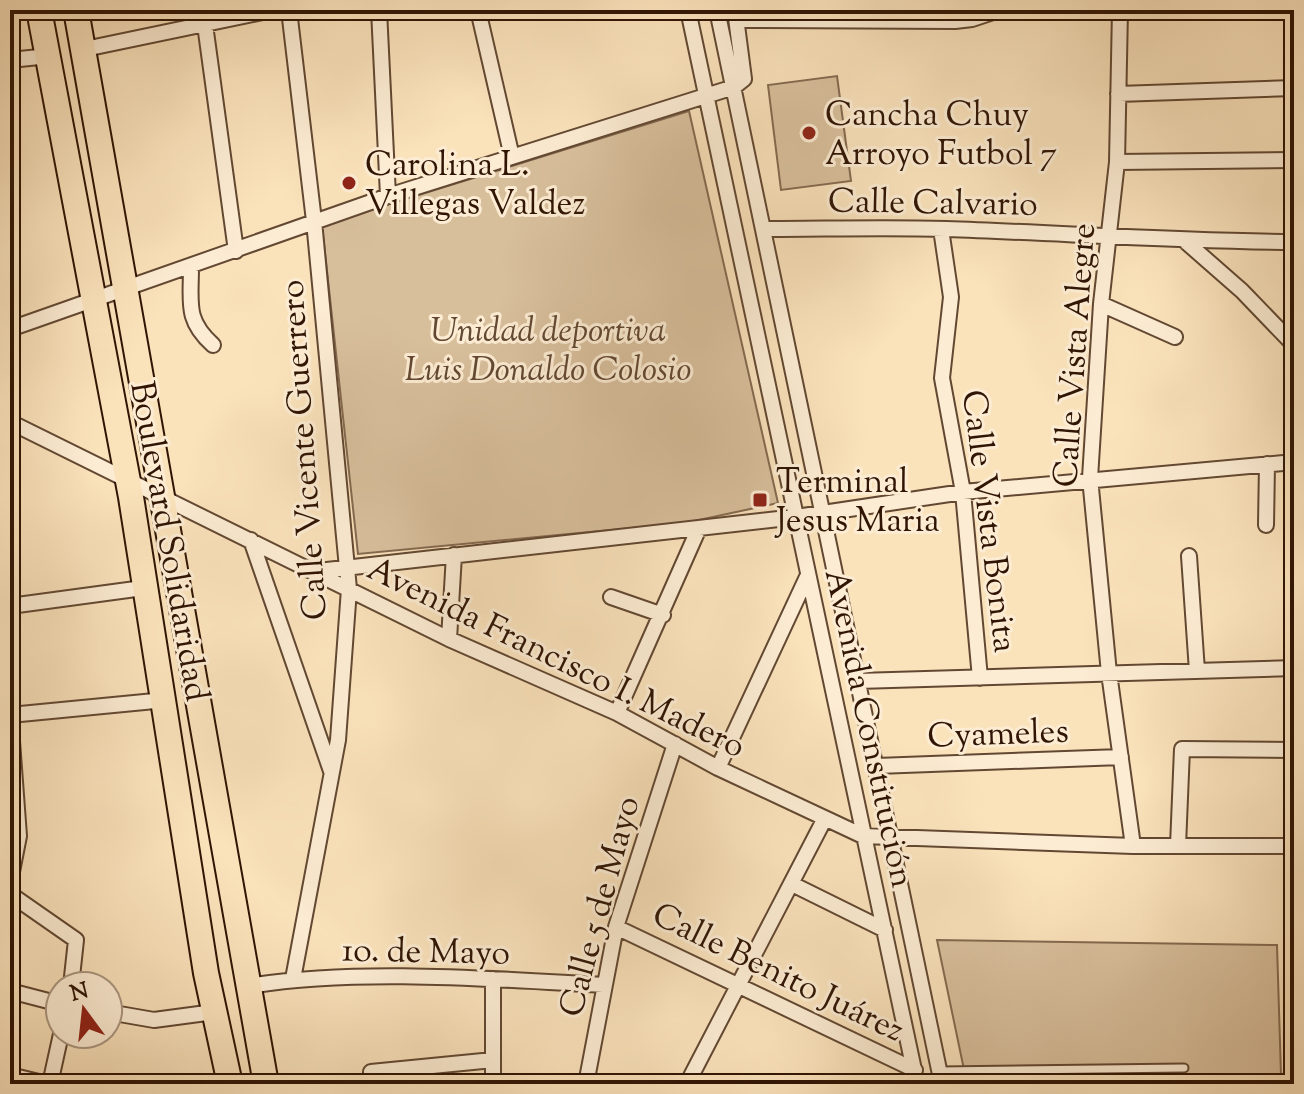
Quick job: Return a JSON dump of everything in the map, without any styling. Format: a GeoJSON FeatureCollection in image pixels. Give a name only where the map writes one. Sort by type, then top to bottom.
{"type":"FeatureCollection","features":[{"type":"Feature","properties":{"kind":"main road","name":"Boulevard Solidaridad"},"geometry":{"type":"LineString","coordinates":[[39,10],[126,477],[214,1012],[230,1084]]}},
{"type":"Feature","properties":{"kind":"main road","name":"Boulevard Solidaridad"},"geometry":{"type":"LineString","coordinates":[[76,10],[128,289],[159,493],[266,1084]]}},
{"type":"Feature","properties":{"kind":"street"},"geometry":{"type":"LineString","coordinates":[[85,49],[205,17],[272,10]]}},
{"type":"Feature","properties":{"kind":"street","name":"Calle Vicente Guerrero"},"geometry":{"type":"LineString","coordinates":[[289,10],[314,221],[349,589],[338,740],[293,979]]}},
{"type":"Feature","properties":{"kind":"street"},"geometry":{"type":"LineString","coordinates":[[379,10],[388,196]]}},
{"type":"Feature","properties":{"kind":"street"},"geometry":{"type":"LineString","coordinates":[[478,10],[512,157]]}},
{"type":"Feature","properties":{"kind":"street","name":"Avenida Constitución"},"geometry":{"type":"LineString","coordinates":[[688,10],[916,1077]]}},
{"type":"Feature","properties":{"kind":"street","name":"Avenida Constitución"},"geometry":{"type":"LineString","coordinates":[[717,10],[941,1077]]}},
{"type":"Feature","properties":{"kind":"street"},"geometry":{"type":"LineString","coordinates":[[10,329],[388,196],[734,87],[744,79],[736,15],[955,21],[999,10]]}},
{"type":"Feature","properties":{"kind":"street","name":"Calle Vista Alegre"},"geometry":{"type":"LineString","coordinates":[[1120,10],[1117,162],[1101,304],[1090,478],[1109,673],[1133,846]]}},
{"type":"Feature","properties":{"kind":"street"},"geometry":{"type":"LineString","coordinates":[[205,17],[236,251]]}},
{"type":"Feature","properties":{"kind":"street"},"geometry":{"type":"LineString","coordinates":[[10,60],[49,56]]}},
{"type":"Feature","properties":{"kind":"street"},"geometry":{"type":"LineString","coordinates":[[1118,94],[1294,88]]}},
{"type":"Feature","properties":{"kind":"street"},"geometry":{"type":"LineString","coordinates":[[1117,162],[1294,160]]}},
{"type":"Feature","properties":{"kind":"street","name":"Calle Calvario"},"geometry":{"type":"LineString","coordinates":[[763,229],[941,229],[1185,241],[1294,242]]}},
{"type":"Feature","properties":{"kind":"street","name":"Calle Vista Bonita"},"geometry":{"type":"LineString","coordinates":[[941,229],[951,297],[942,378],[963,492],[980,678]]}},
{"type":"Feature","properties":{"kind":"street"},"geometry":{"type":"LineString","coordinates":[[1185,241],[1242,291],[1294,345]]}},
{"type":"Feature","properties":{"kind":"street"},"geometry":{"type":"LineString","coordinates":[[191,267],[191,318],[196,330],[213,345]]}},
{"type":"Feature","properties":{"kind":"street"},"geometry":{"type":"LineString","coordinates":[[1101,304],[1175,337]]}},
{"type":"Feature","properties":{"kind":"street","name":"Avenida Francisco I. Madero"},"geometry":{"type":"LineString","coordinates":[[10,422],[318,571],[449,639],[617,713],[718,768],[863,836],[1133,846],[1294,846]]}},
{"type":"Feature","properties":{"kind":"street"},"geometry":{"type":"LineString","coordinates":[[318,571],[796,517],[963,492],[1090,478],[1294,462]]}},
{"type":"Feature","properties":{"kind":"street"},"geometry":{"type":"LineString","coordinates":[[1266,525],[1267,464]]}},
{"type":"Feature","properties":{"kind":"street"},"geometry":{"type":"LineString","coordinates":[[617,713],[699,528]]}},
{"type":"Feature","properties":{"kind":"street"},"geometry":{"type":"LineString","coordinates":[[251,540],[331,772]]}},
{"type":"Feature","properties":{"kind":"street"},"geometry":{"type":"LineString","coordinates":[[449,639],[454,555]]}},
{"type":"Feature","properties":{"kind":"street"},"geometry":{"type":"LineString","coordinates":[[1189,556],[1197,671]]}},
{"type":"Feature","properties":{"kind":"street"},"geometry":{"type":"LineString","coordinates":[[718,768],[807,577]]}},
{"type":"Feature","properties":{"kind":"street"},"geometry":{"type":"LineString","coordinates":[[10,606],[143,588]]}},
{"type":"Feature","properties":{"kind":"street"},"geometry":{"type":"LineString","coordinates":[[611,597],[663,615]]}},
{"type":"Feature","properties":{"kind":"street"},"geometry":{"type":"LineString","coordinates":[[858,681],[1294,668]]}},
{"type":"Feature","properties":{"kind":"street"},"geometry":{"type":"LineString","coordinates":[[10,882],[19,836],[10,715],[165,700]]}},
{"type":"Feature","properties":{"kind":"street","name":"Calle 5 de Mayo"},"geometry":{"type":"LineString","coordinates":[[586,1084],[616,927],[675,744]]}},
{"type":"Feature","properties":{"kind":"street"},"geometry":{"type":"LineString","coordinates":[[1178,846],[1182,749],[1188,746],[1294,750]]}},
{"type":"Feature","properties":{"kind":"street","name":"Cyameles"},"geometry":{"type":"LineString","coordinates":[[877,766],[1121,757]]}},
{"type":"Feature","properties":{"kind":"street"},"geometry":{"type":"LineString","coordinates":[[687,1084],[742,984],[824,820]]}},
{"type":"Feature","properties":{"kind":"street"},"geometry":{"type":"LineString","coordinates":[[792,884],[885,930]]}},
{"type":"Feature","properties":{"kind":"street"},"geometry":{"type":"LineString","coordinates":[[10,894],[76,940],[78,948],[74,970]]}},
{"type":"Feature","properties":{"kind":"street","name":"Calle Benito Juárez"},"geometry":{"type":"LineString","coordinates":[[616,927],[742,984],[916,1077]]}},
{"type":"Feature","properties":{"kind":"street","name":"1o. de Mayo"},"geometry":{"type":"LineString","coordinates":[[248,986],[293,979],[493,979],[603,985]]}},
{"type":"Feature","properties":{"kind":"street"},"geometry":{"type":"LineString","coordinates":[[493,979],[493,1084]]}},
{"type":"Feature","properties":{"kind":"street"},"geometry":{"type":"LineString","coordinates":[[10,991],[44,1000]]}},
{"type":"Feature","properties":{"kind":"street"},"geometry":{"type":"LineString","coordinates":[[124,1015],[154,1020],[214,1012]]}},
{"type":"Feature","properties":{"kind":"street"},"geometry":{"type":"LineString","coordinates":[[10,1075],[48,1084],[57,1050]]}},
{"type":"Feature","properties":{"kind":"street"},"geometry":{"type":"LineString","coordinates":[[371,1072],[493,1060]]}},
{"type":"Feature","properties":{"kind":"lane"},"geometry":{"type":"LineString","coordinates":[[941,1077],[1184,1068]]}},
{"type":"Feature","properties":{"kind":"green space","name":"Cancha Chuy Arroyo Futbol 7"},"geometry":{"type":"Polygon","coordinates":[[[837,76],[851,181],[781,190],[768,85],[837,76]]]}},
{"type":"Feature","properties":{"kind":"green space","name":"Unidad deportiva Luis Donaldo Colosio"},"geometry":{"type":"Polygon","coordinates":[[[689,111],[778,503],[685,523],[358,554],[322,225],[689,111]]]}},
{"type":"Feature","properties":{"kind":"green space"},"geometry":{"type":"Polygon","coordinates":[[[937,940],[1277,945],[1281,1075],[1294,1076],[1294,1084],[967,1084],[937,940]]]}},
{"type":"Feature","properties":{"kind":"place","name":"Cancha Chuy Arroyo Futbol 7"},"geometry":{"type":"Point","coordinates":[809,133]}},
{"type":"Feature","properties":{"kind":"place","name":"Carolina L. Villegas Valdez"},"geometry":{"type":"Point","coordinates":[349,183]}},
{"type":"Feature","properties":{"kind":"place","name":"Terminal Jesus Maria"},"geometry":{"type":"Point","coordinates":[760,500]}}]}
